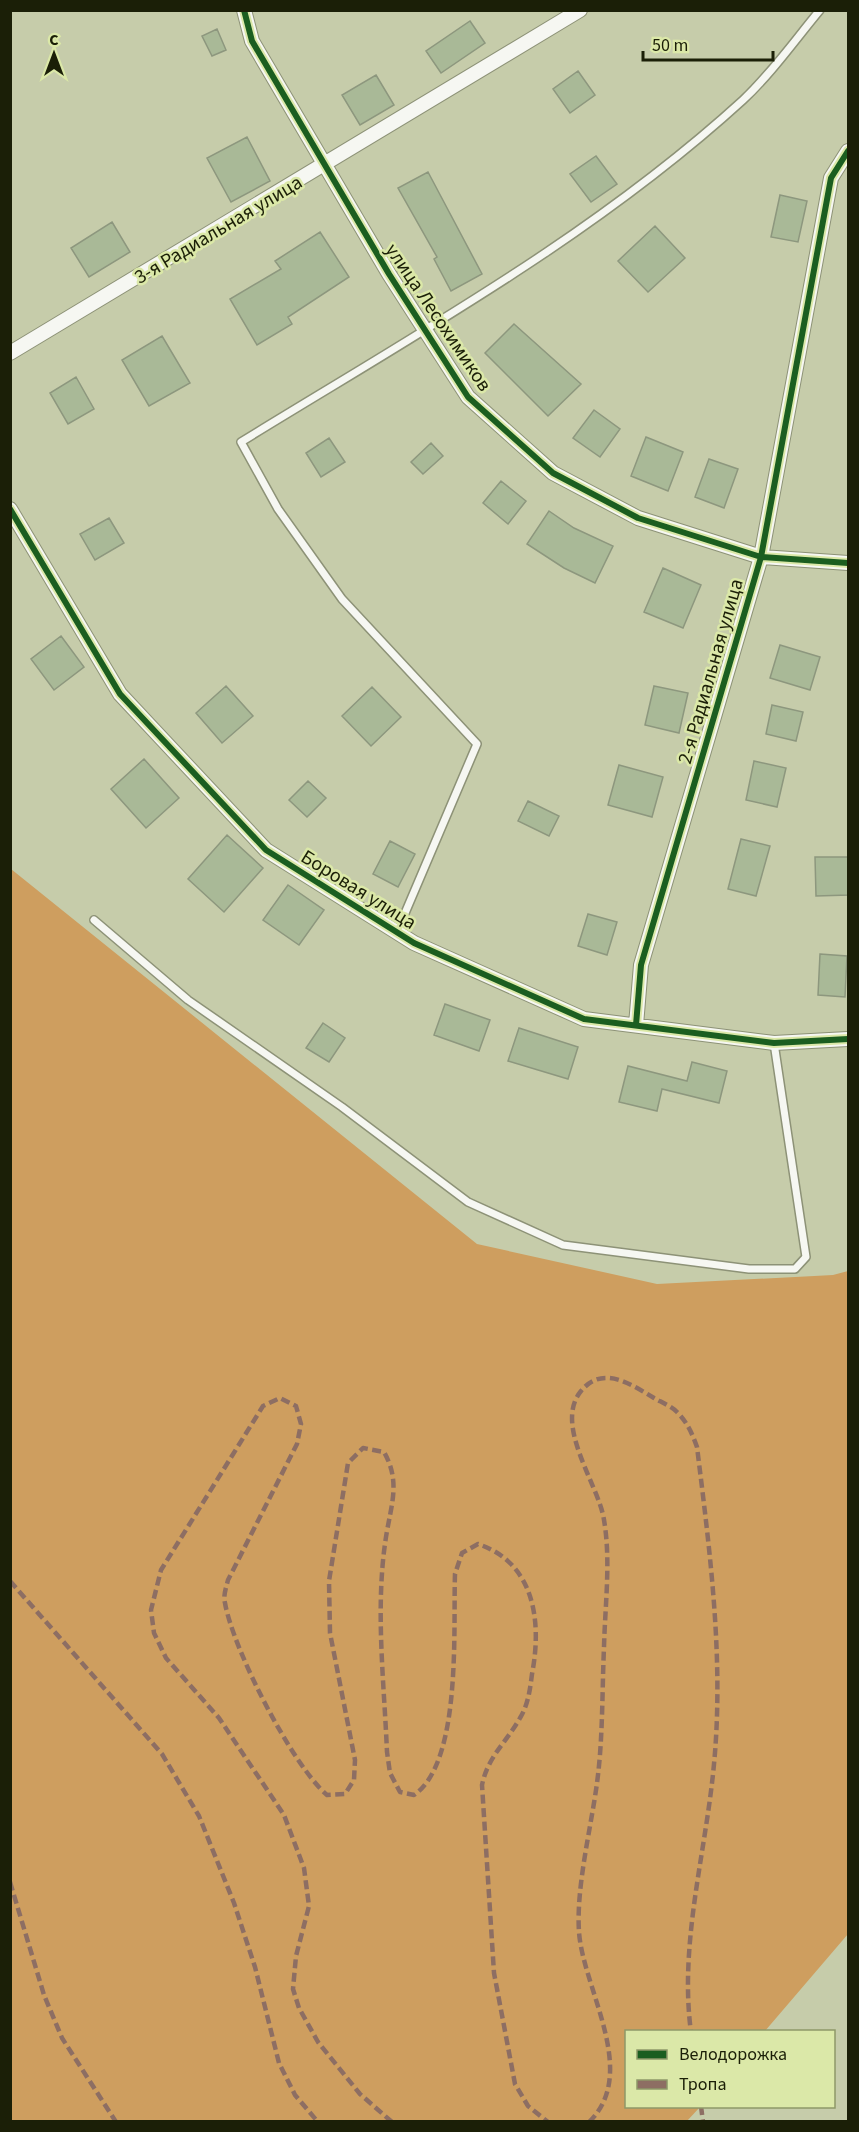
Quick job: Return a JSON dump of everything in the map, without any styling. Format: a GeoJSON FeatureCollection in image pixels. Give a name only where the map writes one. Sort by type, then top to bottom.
{"type":"FeatureCollection","features":[{"type":"Feature","properties":{"kind":"street","name":"улица Лесохимиков"},"geometry":{"type":"LineString","coordinates":[[244,10],[252,41],[424,330],[468,397],[553,473],[638,518],[761,557],[849,563]]}},
{"type":"Feature","properties":{"kind":"street","name":"3-я Радиальная улица"},"geometry":{"type":"LineString","coordinates":[[10,353],[580,10]]}},
{"type":"Feature","properties":{"kind":"street","name":"2-я Радиальная улица"},"geometry":{"type":"LineString","coordinates":[[636,1025],[641,965],[761,557],[831,178],[849,151]]}},
{"type":"Feature","properties":{"kind":"street","name":"Боровая улица"},"geometry":{"type":"LineString","coordinates":[[10,509],[120,694],[266,850],[414,943],[584,1019],[774,1043],[849,1040]]}},
{"type":"Feature","properties":{"kind":"lane"},"geometry":{"type":"LineString","coordinates":[[397,932],[477,744],[342,599],[278,509],[241,442],[424,330],[568,238],[681,153],[745,98],[820,10]]}},
{"type":"Feature","properties":{"kind":"lane"},"geometry":{"type":"LineString","coordinates":[[94,920],[188,1000],[342,1107],[468,1202],[563,1245],[748,1269],[795,1269],[806,1257],[774,1043]]}},
{"type":"Feature","properties":{"kind":"shaded area"},"geometry":{"type":"Polygon","coordinates":[[[11,869],[477,1244],[657,1284],[833,1275],[848,1271],[848,1934],[766,2030],[625,2030],[625,2108],[699,2108],[687,2121],[11,2121],[11,869]]]}},
{"type":"Feature","properties":{"kind":"building"},"geometry":{"type":"Polygon","coordinates":[[[470,21],[485,43],[441,73],[426,51],[470,21]]]}},
{"type":"Feature","properties":{"kind":"building"},"geometry":{"type":"Polygon","coordinates":[[[217,29],[226,50],[212,56],[202,36],[217,29]]]}},
{"type":"Feature","properties":{"kind":"building"},"geometry":{"type":"Polygon","coordinates":[[[578,71],[595,95],[570,113],[553,89],[578,71]]]}},
{"type":"Feature","properties":{"kind":"building"},"geometry":{"type":"Polygon","coordinates":[[[376,75],[394,105],[360,125],[342,95],[376,75]]]}},
{"type":"Feature","properties":{"kind":"building"},"geometry":{"type":"Polygon","coordinates":[[[247,137],[270,181],[231,202],[207,158],[247,137]]]}},
{"type":"Feature","properties":{"kind":"building"},"geometry":{"type":"Polygon","coordinates":[[[596,156],[617,184],[591,202],[570,174],[596,156]]]}},
{"type":"Feature","properties":{"kind":"building"},"geometry":{"type":"Polygon","coordinates":[[[428,172],[482,274],[451,291],[434,259],[437,257],[398,188],[428,172]]]}},
{"type":"Feature","properties":{"kind":"building"},"geometry":{"type":"Polygon","coordinates":[[[780,195],[807,201],[798,242],[771,237],[780,195]]]}},
{"type":"Feature","properties":{"kind":"building"},"geometry":{"type":"Polygon","coordinates":[[[112,222],[130,252],[89,277],[71,248],[112,222]]]}},
{"type":"Feature","properties":{"kind":"building"},"geometry":{"type":"Polygon","coordinates":[[[655,226],[685,258],[648,292],[618,261],[655,226]]]}},
{"type":"Feature","properties":{"kind":"building"},"geometry":{"type":"Polygon","coordinates":[[[320,232],[349,277],[288,317],[292,324],[257,345],[230,299],[281,269],[275,261],[320,232]]]}},
{"type":"Feature","properties":{"kind":"building"},"geometry":{"type":"Polygon","coordinates":[[[514,324],[581,384],[548,416],[485,353],[514,324]]]}},
{"type":"Feature","properties":{"kind":"building"},"geometry":{"type":"Polygon","coordinates":[[[162,336],[190,383],[149,406],[122,360],[162,336]]]}},
{"type":"Feature","properties":{"kind":"building"},"geometry":{"type":"Polygon","coordinates":[[[76,377],[94,409],[68,424],[50,393],[76,377]]]}},
{"type":"Feature","properties":{"kind":"building"},"geometry":{"type":"Polygon","coordinates":[[[594,410],[620,429],[600,457],[573,438],[594,410]]]}},
{"type":"Feature","properties":{"kind":"building"},"geometry":{"type":"Polygon","coordinates":[[[646,437],[683,452],[668,491],[631,476],[646,437]]]}},
{"type":"Feature","properties":{"kind":"building"},"geometry":{"type":"Polygon","coordinates":[[[329,438],[345,462],[321,477],[306,453],[329,438]]]}},
{"type":"Feature","properties":{"kind":"building"},"geometry":{"type":"Polygon","coordinates":[[[431,443],[443,456],[423,474],[411,462],[431,443]]]}},
{"type":"Feature","properties":{"kind":"building"},"geometry":{"type":"Polygon","coordinates":[[[709,459],[738,469],[724,508],[695,497],[709,459]]]}},
{"type":"Feature","properties":{"kind":"building"},"geometry":{"type":"Polygon","coordinates":[[[501,481],[526,501],[508,524],[483,503],[501,481]]]}},
{"type":"Feature","properties":{"kind":"building"},"geometry":{"type":"Polygon","coordinates":[[[549,511],[574,528],[613,546],[595,583],[564,568],[527,544],[549,511]]]}},
{"type":"Feature","properties":{"kind":"building"},"geometry":{"type":"Polygon","coordinates":[[[109,518],[124,543],[95,560],[80,534],[109,518]]]}},
{"type":"Feature","properties":{"kind":"building"},"geometry":{"type":"Polygon","coordinates":[[[663,568],[701,585],[683,628],[644,612],[663,568]]]}},
{"type":"Feature","properties":{"kind":"building"},"geometry":{"type":"Polygon","coordinates":[[[61,636],[84,667],[54,690],[31,659],[61,636]]]}},
{"type":"Feature","properties":{"kind":"building"},"geometry":{"type":"Polygon","coordinates":[[[780,645],[820,657],[810,690],[770,678],[780,645]]]}},
{"type":"Feature","properties":{"kind":"building"},"geometry":{"type":"Polygon","coordinates":[[[226,686],[253,716],[222,743],[196,713],[226,686]]]}},
{"type":"Feature","properties":{"kind":"building"},"geometry":{"type":"Polygon","coordinates":[[[654,686],[688,693],[679,733],[645,725],[654,686]]]}},
{"type":"Feature","properties":{"kind":"building"},"geometry":{"type":"Polygon","coordinates":[[[372,687],[401,717],[371,746],[342,716],[372,687]]]}},
{"type":"Feature","properties":{"kind":"building"},"geometry":{"type":"Polygon","coordinates":[[[772,705],[803,712],[796,741],[766,734],[772,705]]]}},
{"type":"Feature","properties":{"kind":"building"},"geometry":{"type":"Polygon","coordinates":[[[144,759],[179,798],[146,828],[111,789],[144,759]]]}},
{"type":"Feature","properties":{"kind":"building"},"geometry":{"type":"Polygon","coordinates":[[[754,761],[786,768],[777,807],[746,800],[754,761]]]}},
{"type":"Feature","properties":{"kind":"building"},"geometry":{"type":"Polygon","coordinates":[[[619,765],[663,777],[652,817],[608,805],[619,765]]]}},
{"type":"Feature","properties":{"kind":"building"},"geometry":{"type":"Polygon","coordinates":[[[308,781],[326,798],[307,817],[289,800],[308,781]]]}},
{"type":"Feature","properties":{"kind":"building"},"geometry":{"type":"Polygon","coordinates":[[[528,801],[559,816],[549,836],[518,821],[528,801]]]}},
{"type":"Feature","properties":{"kind":"building"},"geometry":{"type":"Polygon","coordinates":[[[227,835],[263,868],[224,912],[188,879],[227,835]]]}},
{"type":"Feature","properties":{"kind":"building"},"geometry":{"type":"Polygon","coordinates":[[[741,839],[770,846],[756,896],[728,889],[741,839]]]}},
{"type":"Feature","properties":{"kind":"building"},"geometry":{"type":"Polygon","coordinates":[[[390,841],[415,854],[398,887],[373,874],[390,841]]]}},
{"type":"Feature","properties":{"kind":"building"},"geometry":{"type":"Polygon","coordinates":[[[815,857],[849,857],[849,895],[816,896],[815,857]]]}},
{"type":"Feature","properties":{"kind":"building"},"geometry":{"type":"Polygon","coordinates":[[[288,885],[324,910],[299,945],[263,920],[288,885]]]}},
{"type":"Feature","properties":{"kind":"building"},"geometry":{"type":"Polygon","coordinates":[[[588,914],[617,922],[607,955],[578,946],[588,914]]]}},
{"type":"Feature","properties":{"kind":"building"},"geometry":{"type":"Polygon","coordinates":[[[820,954],[847,956],[845,997],[818,995],[820,954]]]}},
{"type":"Feature","properties":{"kind":"building"},"geometry":{"type":"Polygon","coordinates":[[[445,1004],[490,1020],[479,1051],[434,1035],[445,1004]]]}},
{"type":"Feature","properties":{"kind":"building"},"geometry":{"type":"Polygon","coordinates":[[[323,1023],[345,1038],[329,1062],[306,1048],[323,1023]]]}},
{"type":"Feature","properties":{"kind":"building"},"geometry":{"type":"Polygon","coordinates":[[[519,1028],[578,1047],[568,1079],[508,1061],[519,1028]]]}},
{"type":"Feature","properties":{"kind":"building"},"geometry":{"type":"Polygon","coordinates":[[[692,1062],[727,1071],[719,1103],[662,1089],[657,1111],[619,1102],[628,1066],[687,1081],[692,1062]]]}},
{"type":"Feature","properties":{"kind":"marked path"},"geometry":{"type":"LineString","coordinates":[[589,2122],[603,2102],[610,2080],[605,2030],[583,1955],[579,1932],[582,1877],[600,1750],[607,1551],[604,1520],[580,1455],[572,1421],[574,1405],[581,1391],[599,1379],[608,1378],[627,1383],[672,1408],[681,1416],[697,1447],[714,1606],[717,1725],[688,1965],[691,2030]]}},
{"type":"Feature","properties":{"kind":"marked path"},"geometry":{"type":"LineString","coordinates":[[392,2122],[360,2094],[318,2042],[299,2008],[293,1989],[296,1956],[309,1906],[304,1868],[284,1815],[219,1718],[166,1658],[154,1633],[151,1610],[161,1570],[263,1406],[280,1398],[296,1406],[301,1424],[297,1444],[228,1580],[224,1600],[239,1648],[266,1705],[297,1759],[327,1795],[345,1794],[354,1780],[355,1760],[330,1633],[329,1581],[348,1463],[363,1448],[384,1452],[392,1473],[393,1494],[381,1590],[381,1644],[387,1752],[390,1773],[400,1792],[414,1795],[429,1778],[440,1754],[448,1725],[454,1659],[455,1574],[462,1553],[478,1544],[497,1553],[512,1565],[523,1580],[530,1597],[536,1634],[528,1697],[515,1727],[488,1766],[482,1785],[494,1973],[515,2084],[528,2106],[548,2122]]}},
{"type":"Feature","properties":{"kind":"marked path"},"geometry":{"type":"LineString","coordinates":[[10,1581],[162,1754],[199,1816],[234,1903],[255,1967],[279,2063],[295,2095],[318,2122]]}},
{"type":"Feature","properties":{"kind":"marked path"},"geometry":{"type":"LineString","coordinates":[[10,1882],[44,1995],[62,2038],[116,2122]]}},
{"type":"Feature","properties":{"kind":"marked path"},"geometry":{"type":"LineString","coordinates":[[701,2108],[703,2122]]}},
{"type":"Feature","properties":{"kind":"cycle path"},"geometry":{"type":"LineString","coordinates":[[244,10],[252,41],[389,274],[468,397],[553,473],[638,518],[761,557],[848,563]]}},
{"type":"Feature","properties":{"kind":"cycle path"},"geometry":{"type":"LineString","coordinates":[[636,1025],[641,965],[761,557],[831,178],[848,151]]}},
{"type":"Feature","properties":{"kind":"cycle path"},"geometry":{"type":"LineString","coordinates":[[10,509],[120,694],[266,850],[414,943],[584,1019],[774,1043],[848,1039]]}}]}
